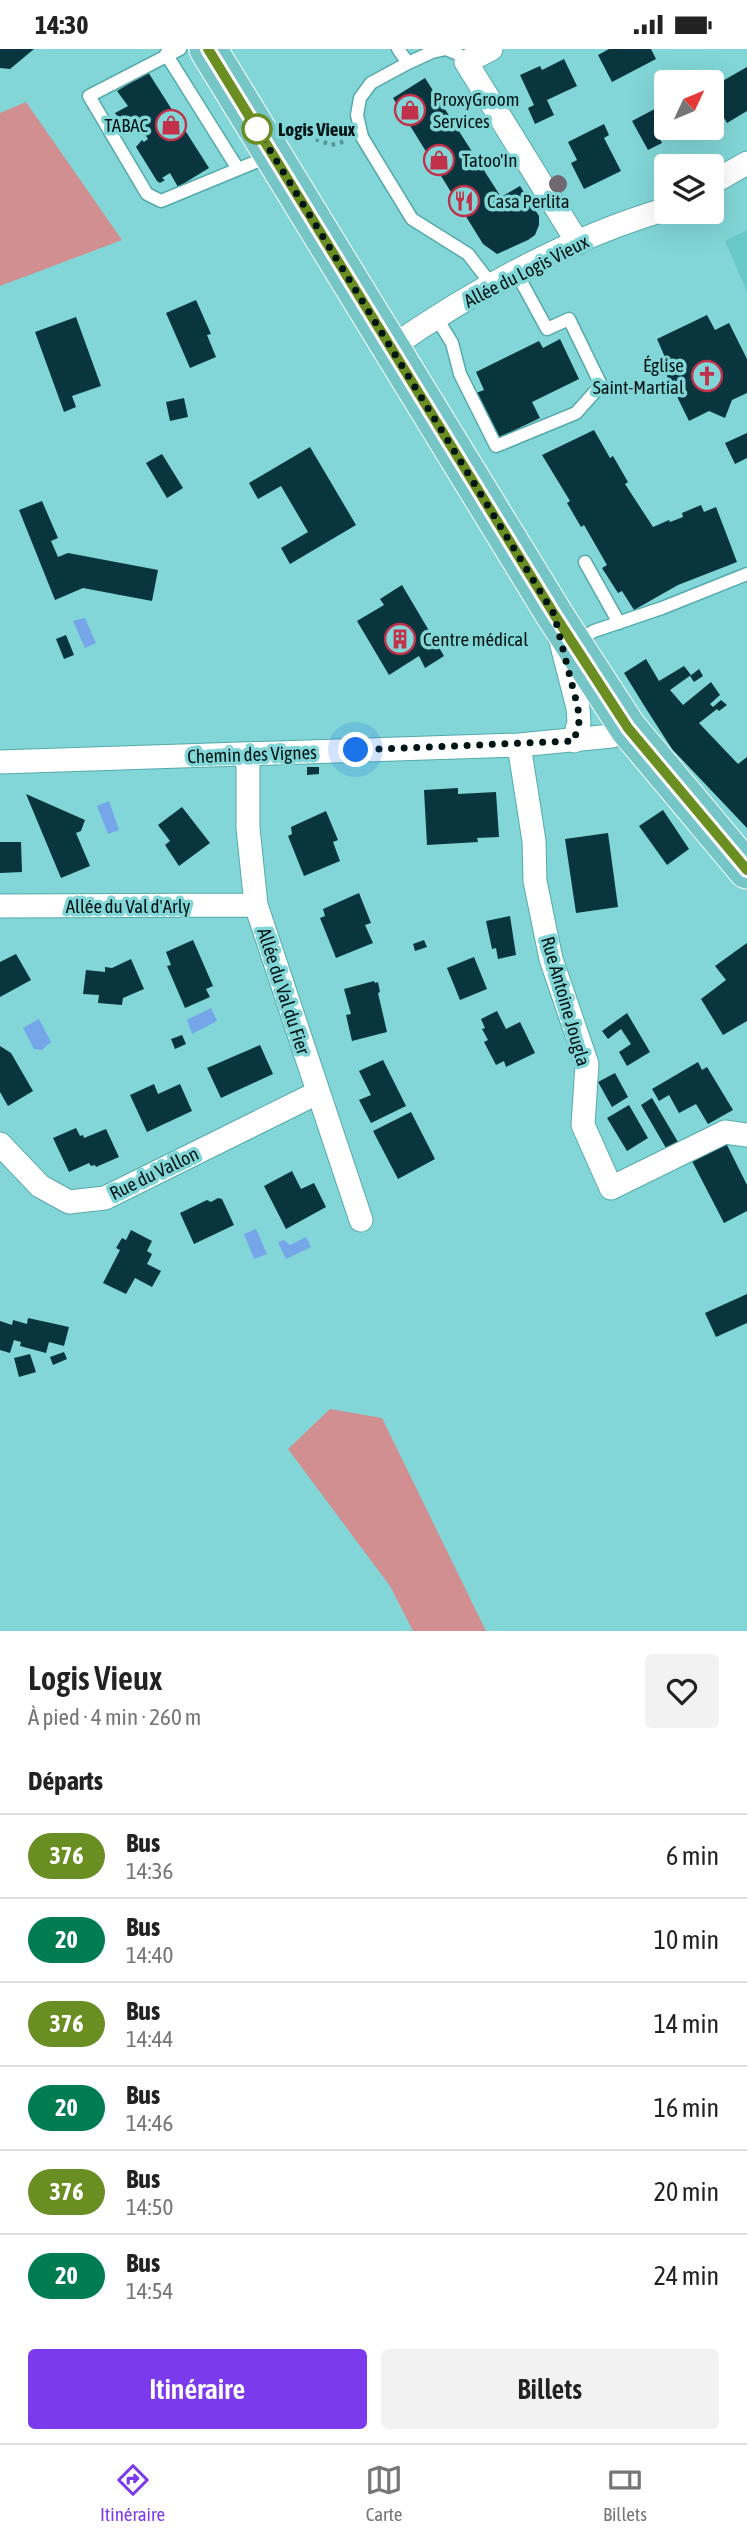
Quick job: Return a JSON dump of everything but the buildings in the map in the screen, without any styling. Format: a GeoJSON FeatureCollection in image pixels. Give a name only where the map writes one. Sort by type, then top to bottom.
{"type":"FeatureCollection","features":[{"type":"Feature","properties":{"kind":"main road"},"geometry":{"type":"LineString","coordinates":[[208,49],[277,143],[392,347],[628,728],[747,870]]}},
{"type":"Feature","properties":{"kind":"street"},"geometry":{"type":"LineString","coordinates":[[491,49],[466,62],[578,243]]}},
{"type":"Feature","properties":{"kind":"street"},"geometry":{"type":"LineString","coordinates":[[724,175],[747,163]]}},
{"type":"Feature","properties":{"kind":"street","name":"Allée du Logis Vieux"},"geometry":{"type":"LineString","coordinates":[[392,347],[491,283],[578,243],[654,214]]}},
{"type":"Feature","properties":{"kind":"street"},"geometry":{"type":"LineString","coordinates":[[564,628],[578,708],[579,722],[574,741]]}},
{"type":"Feature","properties":{"kind":"street","name":"Chemin des Vignes"},"geometry":{"type":"LineString","coordinates":[[0,762],[248,754],[520,751],[612,736],[628,728]]}},
{"type":"Feature","properties":{"kind":"street","name":"Rue Antoine Jougla"},"geometry":{"type":"LineString","coordinates":[[520,751],[534,841],[536,881],[551,960],[587,1064],[583,1125],[611,1188],[725,1132],[747,1135]]}},
{"type":"Feature","properties":{"kind":"street","name":"Allée du Val du Fier"},"geometry":{"type":"LineString","coordinates":[[248,754],[248,828],[256,905],[361,1220]]}},
{"type":"Feature","properties":{"kind":"street","name":"Allée du Val d'Arly"},"geometry":{"type":"LineString","coordinates":[[0,906],[256,905]]}},
{"type":"Feature","properties":{"kind":"street","name":"Rue du Vallon"},"geometry":{"type":"LineString","coordinates":[[0,1144],[40,1186],[69,1202],[105,1198],[317,1093]]}},
{"type":"Feature","properties":{"kind":"lane"},"geometry":{"type":"LineString","coordinates":[[180,49],[89,96],[152,198],[161,201],[238,169],[277,143]]}},
{"type":"Feature","properties":{"kind":"lane"},"geometry":{"type":"LineString","coordinates":[[398,49],[408,63]]}},
{"type":"Feature","properties":{"kind":"lane"},"geometry":{"type":"LineString","coordinates":[[466,62],[458,54],[446,49],[432,52],[371,83],[357,108],[362,137],[412,219],[468,254],[491,283]]}},
{"type":"Feature","properties":{"kind":"lane"},"geometry":{"type":"LineString","coordinates":[[166,54],[238,169]]}},
{"type":"Feature","properties":{"kind":"lane"},"geometry":{"type":"LineString","coordinates":[[436,317],[452,343],[460,374],[496,446],[576,413],[601,386],[569,319],[547,329],[516,272]]}},
{"type":"Feature","properties":{"kind":"lane"},"geometry":{"type":"LineString","coordinates":[[585,562],[619,623]]}},
{"type":"Feature","properties":{"kind":"lane"},"geometry":{"type":"LineString","coordinates":[[564,628],[594,631],[747,574]]}},
{"type":"Feature","properties":{"kind":"path"},"geometry":{"type":"LineString","coordinates":[[277,143],[290,129],[331,145],[362,137]]}},
{"type":"Feature","properties":{"kind":"shaded area"},"geometry":{"type":"Polygon","coordinates":[[[26,102],[122,240],[0,286],[0,113],[26,102]]]}},
{"type":"Feature","properties":{"kind":"shaded area"},"geometry":{"type":"Polygon","coordinates":[[[747,230],[747,292],[725,241],[747,230]]]}},
{"type":"Feature","properties":{"kind":"shaded area"},"geometry":{"type":"Polygon","coordinates":[[[85,618],[96,643],[85,648],[73,621],[85,618]]]}},
{"type":"Feature","properties":{"kind":"shaded area"},"geometry":{"type":"Polygon","coordinates":[[[109,801],[119,830],[108,834],[97,806],[109,801]]]}},
{"type":"Feature","properties":{"kind":"shaded area"},"geometry":{"type":"Polygon","coordinates":[[[211,1008],[217,1021],[192,1034],[187,1020],[211,1008]]]}},
{"type":"Feature","properties":{"kind":"shaded area"},"geometry":{"type":"Polygon","coordinates":[[[39,1019],[51,1042],[42,1050],[34,1049],[23,1028],[39,1019]]]}},
{"type":"Feature","properties":{"kind":"shaded area"},"geometry":{"type":"Polygon","coordinates":[[[256,1229],[267,1254],[254,1259],[244,1234],[256,1229]]]}},
{"type":"Feature","properties":{"kind":"shaded area"},"geometry":{"type":"Polygon","coordinates":[[[306,1237],[311,1247],[286,1259],[278,1242],[284,1240],[290,1245],[306,1237]]]}},
{"type":"Feature","properties":{"kind":"shaded area"},"geometry":{"type":"Polygon","coordinates":[[[330,1409],[382,1418],[486,1631],[413,1631],[390,1586],[288,1449],[330,1409]]]}},
{"type":"Feature","properties":{"kind":"bus line","name":"376"},"geometry":{"type":"LineString","coordinates":[[208,49],[554,614],[628,728],[747,870]]}},
{"type":"Feature","properties":{"kind":"place","name":"ProxyGroom Services"},"geometry":{"type":"Point","coordinates":[410,110]}},
{"type":"Feature","properties":{"kind":"place","name":"TABAC"},"geometry":{"type":"Point","coordinates":[171,125]}},
{"type":"Feature","properties":{"kind":"place","name":"Logis Vieux"},"geometry":{"type":"Point","coordinates":[257,129]}},
{"type":"Feature","properties":{"kind":"place","name":"Tatoo'In"},"geometry":{"type":"Point","coordinates":[439,160]}},
{"type":"Feature","properties":{"kind":"place","name":"Casa Perlita"},"geometry":{"type":"Point","coordinates":[464,201]}},
{"type":"Feature","properties":{"kind":"place","name":"Église Saint-Martial"},"geometry":{"type":"Point","coordinates":[707,376]}},
{"type":"Feature","properties":{"kind":"place","name":"Centre médical"},"geometry":{"type":"Point","coordinates":[400,639]}},
{"type":"Feature","properties":{"kind":"route"},"geometry":{"type":"LineString","coordinates":[[257,129],[554,614],[578,708],[579,722],[574,741],[356,750]]}}]}
